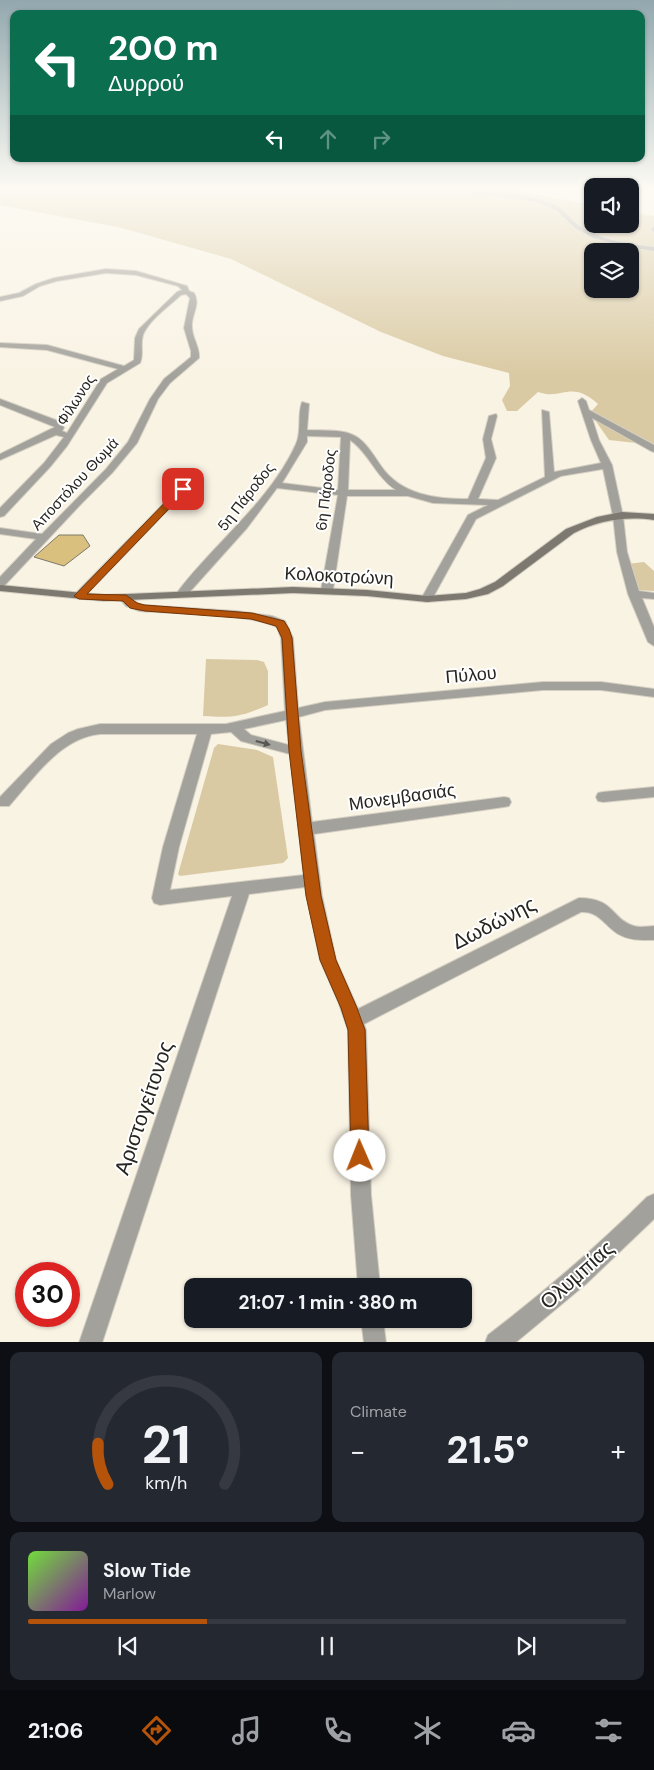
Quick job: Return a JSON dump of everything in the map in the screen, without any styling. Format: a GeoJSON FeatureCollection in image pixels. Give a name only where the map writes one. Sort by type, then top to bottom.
{"type":"FeatureCollection","features":[{"type":"Feature","properties":{"kind":"street"},"geometry":{"type":"LineString","coordinates":[[0,299],[21,295],[38,285],[56,279],[114,271],[136,273],[180,285],[189,293]]}},
{"type":"Feature","properties":{"kind":"street","name":"Φίλωνος"},"geometry":{"type":"LineString","coordinates":[[0,514],[47,465],[69,436],[104,381],[138,360],[140,351],[138,341],[144,328],[177,295],[189,293]]}},
{"type":"Feature","properties":{"kind":"street","name":"Αποστόλου Θωμά"},"geometry":{"type":"LineString","coordinates":[[0,586],[44,537],[110,471],[132,443],[154,399],[167,381],[195,358],[196,353],[188,335],[187,326],[194,304],[189,293]]}},
{"type":"Feature","properties":{"kind":"street"},"geometry":{"type":"LineString","coordinates":[[0,346],[22,345],[52,349],[124,368]]}},
{"type":"Feature","properties":{"kind":"street"},"geometry":{"type":"LineString","coordinates":[[582,401],[595,440],[607,465],[618,516],[622,552],[634,594],[654,642]]}},
{"type":"Feature","properties":{"kind":"street"},"geometry":{"type":"LineString","coordinates":[[0,402],[58,424],[60,428],[0,457]]}},
{"type":"Feature","properties":{"kind":"street","name":"5η Πάροδος"},"geometry":{"type":"LineString","coordinates":[[182,594],[239,531],[275,485],[299,448],[304,433],[306,404]]}},
{"type":"Feature","properties":{"kind":"street"},"geometry":{"type":"LineString","coordinates":[[545,412],[550,477]]}},
{"type":"Feature","properties":{"kind":"street"},"geometry":{"type":"LineString","coordinates":[[587,412],[654,449]]}},
{"type":"Feature","properties":{"kind":"street"},"geometry":{"type":"LineString","coordinates":[[472,502],[491,458],[487,439],[493,416]]}},
{"type":"Feature","properties":{"kind":"street"},"geometry":{"type":"LineString","coordinates":[[55,432],[69,436]]}},
{"type":"Feature","properties":{"kind":"street","name":"6η Πάροδος"},"geometry":{"type":"LineString","coordinates":[[304,433],[346,435],[343,493],[326,590]]}},
{"type":"Feature","properties":{"kind":"street"},"geometry":{"type":"LineString","coordinates":[[346,435],[362,445],[386,478],[410,493]]}},
{"type":"Feature","properties":{"kind":"street"},"geometry":{"type":"LineString","coordinates":[[427,599],[472,517],[550,477],[566,471],[607,465]]}},
{"type":"Feature","properties":{"kind":"street"},"geometry":{"type":"LineString","coordinates":[[275,485],[343,493],[410,493],[445,502],[500,502]]}},
{"type":"Feature","properties":{"kind":"street"},"geometry":{"type":"LineString","coordinates":[[79,596],[183,489]]}},
{"type":"Feature","properties":{"kind":"street","name":"Κολοκοτρώνη"},"geometry":{"type":"LineString","coordinates":[[0,586],[79,596],[126,598],[269,590],[326,590],[427,599],[466,596],[487,591],[509,578],[570,531],[591,522],[618,516],[654,517]]}},
{"type":"Feature","properties":{"kind":"street"},"geometry":{"type":"LineString","coordinates":[[0,531],[44,537]]}},
{"type":"Feature","properties":{"kind":"street"},"geometry":{"type":"LineString","coordinates":[[634,594],[654,596]]}},
{"type":"Feature","properties":{"kind":"street"},"geometry":{"type":"LineString","coordinates":[[126,598],[130,604],[139,608],[252,616],[280,624],[287,638],[295,751],[312,880],[328,960],[354,1020],[357,1040],[361,1194],[368,1278]]}},
{"type":"Feature","properties":{"kind":"street","name":"Πύλου"},"geometry":{"type":"LineString","coordinates":[[4,802],[60,744],[72,736],[100,728],[204,730],[234,728],[333,705],[543,686],[601,686],[654,693]]}},
{"type":"Feature","properties":{"kind":"street"},"geometry":{"type":"LineString","coordinates":[[234,728],[246,738],[295,751]]}},
{"type":"Feature","properties":{"kind":"street"},"geometry":{"type":"LineString","coordinates":[[204,730],[171,847],[160,898],[312,880]]}},
{"type":"Feature","properties":{"kind":"street"},"geometry":{"type":"LineString","coordinates":[[603,797],[654,792]]}},
{"type":"Feature","properties":{"kind":"street","name":"Μονεμβασιάς"},"geometry":{"type":"LineString","coordinates":[[306,829],[504,802]]}},
{"type":"Feature","properties":{"kind":"street","name":"Αριστογείτονος"},"geometry":{"type":"LineString","coordinates":[[90,1342],[243,888]]}},
{"type":"Feature","properties":{"kind":"street","name":"Δωδώνης"},"geometry":{"type":"LineString","coordinates":[[354,1020],[579,905],[587,904],[602,908],[629,931],[643,934],[654,933]]}},
{"type":"Feature","properties":{"kind":"street","name":"Ολυμπίας"},"geometry":{"type":"LineString","coordinates":[[496,1342],[535,1313],[654,1204]]}},
{"type":"Feature","properties":{"kind":"street"},"geometry":{"type":"LineString","coordinates":[[373,1328],[375,1342]]}},
{"type":"Feature","properties":{"kind":"shaded area"},"geometry":{"type":"Polygon","coordinates":[[[202,251],[584,251],[584,298],[639,298],[639,251],[654,251],[654,445],[609,440],[590,413],[598,404],[580,393],[547,394],[538,392],[517,411],[507,411],[502,400],[510,386],[509,373],[443,356],[381,332],[231,259],[202,251]]]}},
{"type":"Feature","properties":{"kind":"shaded area"},"geometry":{"type":"Polygon","coordinates":[[[644,562],[654,571],[654,591],[635,590],[627,564],[644,562]]]}},
{"type":"Feature","properties":{"kind":"shaded area"},"geometry":{"type":"Polygon","coordinates":[[[206,659],[257,660],[264,662],[268,671],[268,705],[237,716],[203,716],[206,659]]]}},
{"type":"Feature","properties":{"kind":"shaded area"},"geometry":{"type":"Polygon","coordinates":[[[218,744],[257,750],[273,757],[288,858],[283,863],[180,876],[178,874],[214,748],[218,744]]]}},
{"type":"Feature","properties":{"kind":"building"},"geometry":{"type":"Polygon","coordinates":[[[59,535],[83,535],[90,546],[64,566],[34,557],[59,535]]]}},
{"type":"Feature","properties":{"kind":"route"},"geometry":{"type":"LineString","coordinates":[[183,489],[168,507],[79,596],[126,598],[130,604],[139,608],[252,616],[280,624],[284,629],[287,638],[295,751],[318,919],[332,973],[342,990],[357,1030],[360,1156]]}}]}
